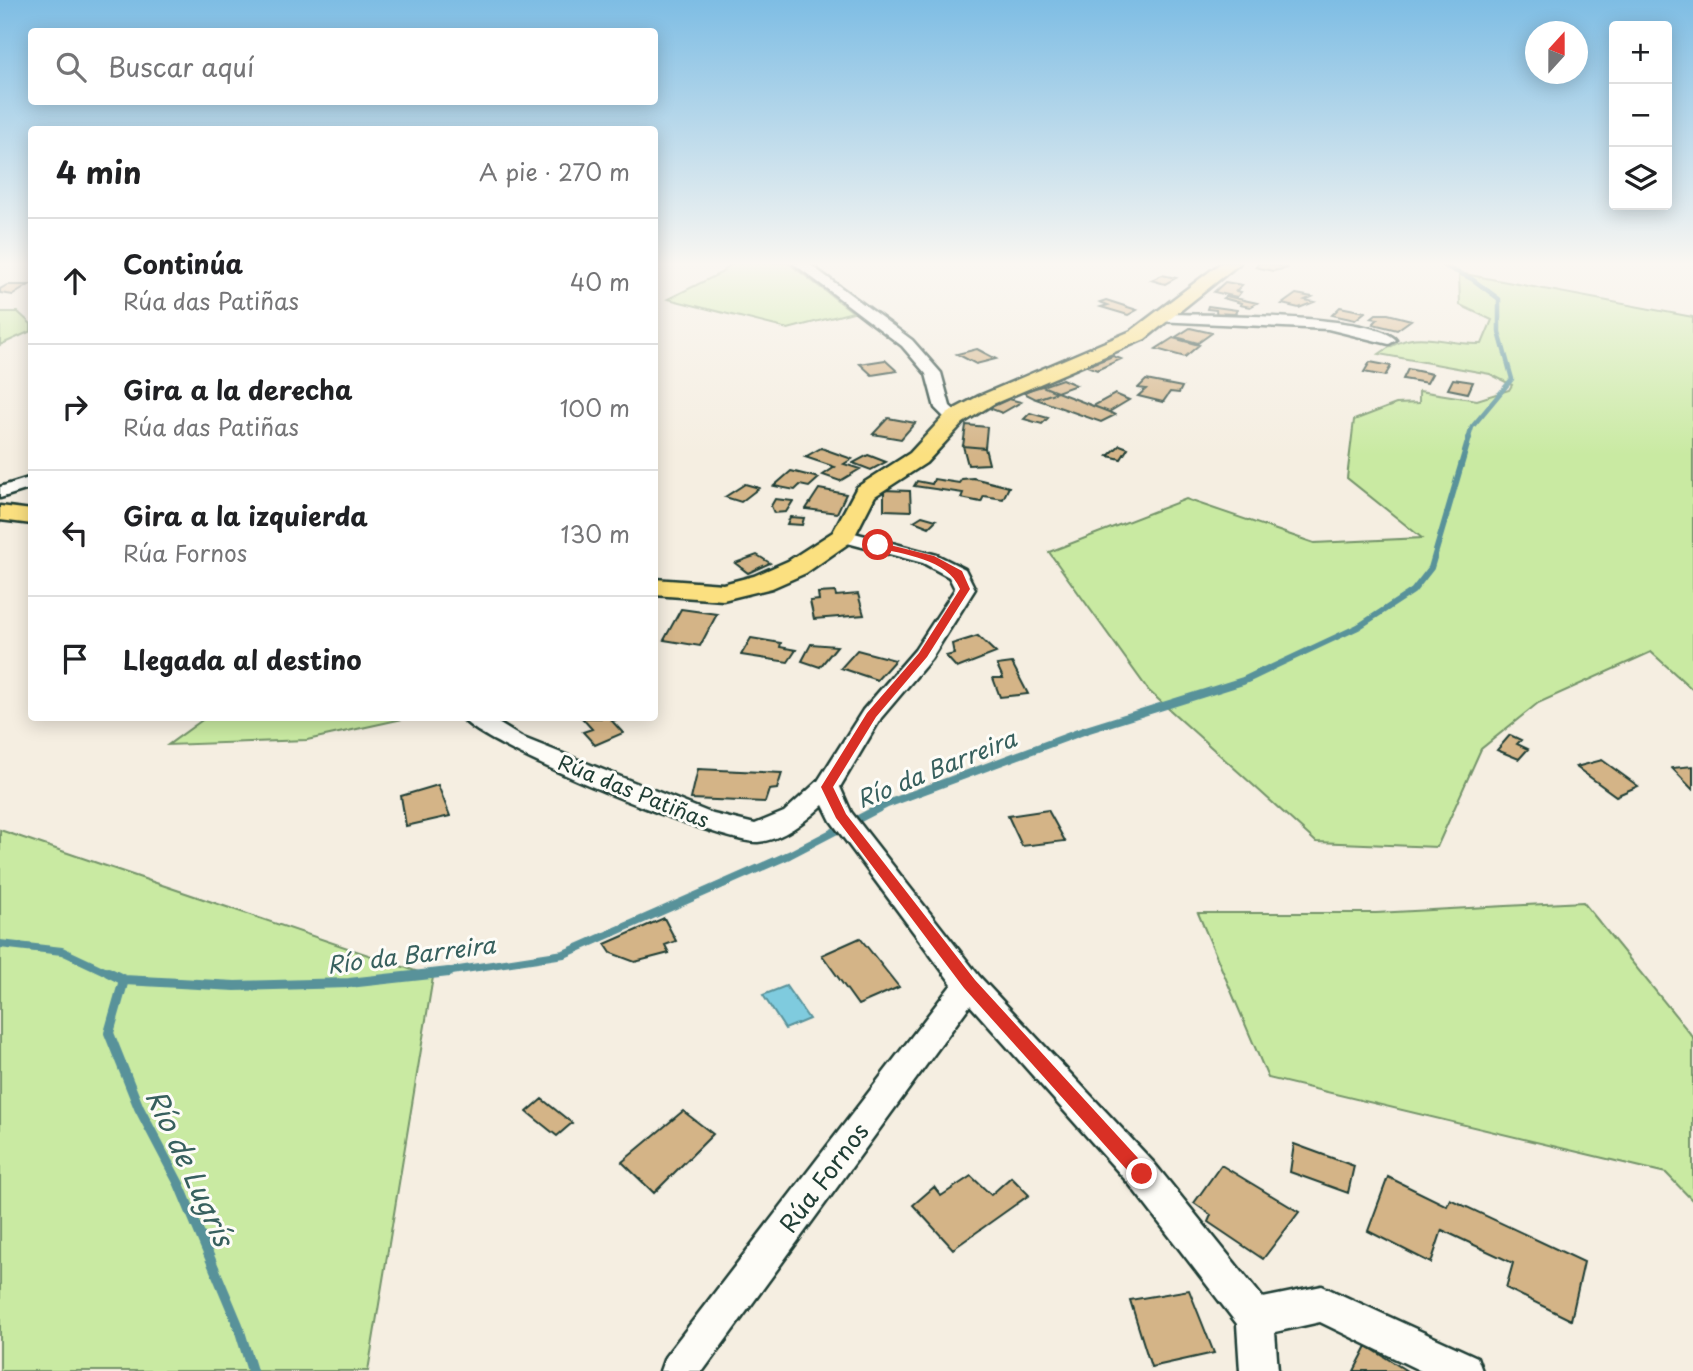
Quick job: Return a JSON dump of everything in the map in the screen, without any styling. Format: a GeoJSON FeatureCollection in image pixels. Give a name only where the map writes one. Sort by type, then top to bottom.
{"type":"FeatureCollection","features":[{"type":"Feature","properties":{"kind":"main road"},"geometry":{"type":"LineString","coordinates":[[658,588],[692,592],[723,592],[763,582],[797,566],[844,536],[865,492],[918,458],[955,418],[986,400],[1138,335],[1149,327]]}},
{"type":"Feature","properties":{"kind":"main road"},"geometry":{"type":"LineString","coordinates":[[0,513],[28,516]]}},
{"type":"Feature","properties":{"kind":"street"},"geometry":{"type":"LineString","coordinates":[[884,327],[913,349],[935,375],[938,401],[945,412],[955,418]]}},
{"type":"Feature","properties":{"kind":"street"},"geometry":{"type":"LineString","coordinates":[[1338,327],[1383,336],[1389,340]]}},
{"type":"Feature","properties":{"kind":"street"},"geometry":{"type":"LineString","coordinates":[[0,493],[28,483]]}},
{"type":"Feature","properties":{"kind":"street","name":"Rúa das Patiñas"},"geometry":{"type":"LineString","coordinates":[[479,721],[513,742],[706,821],[757,833],[793,818],[827,787],[871,715],[923,654],[965,589],[958,573],[930,559],[844,536]]}},
{"type":"Feature","properties":{"kind":"street"},"geometry":{"type":"LineString","coordinates":[[827,787],[840,815],[970,984],[1142,1174],[1255,1318],[1259,1371]]}},
{"type":"Feature","properties":{"kind":"street","name":"Rúa Fornos"},"geometry":{"type":"LineString","coordinates":[[679,1371],[970,984]]}},
{"type":"Feature","properties":{"kind":"street"},"geometry":{"type":"LineString","coordinates":[[1255,1318],[1322,1304],[1463,1371]]}},
{"type":"Feature","properties":{"kind":"green space"},"geometry":{"type":"Polygon","coordinates":[[[0,327],[28,327],[28,332],[0,345],[0,327]]]}},
{"type":"Feature","properties":{"kind":"green space"},"geometry":{"type":"Polygon","coordinates":[[[1489,327],[1693,327],[1693,690],[1651,652],[1538,703],[1481,749],[1437,847],[1316,842],[1149,691],[1049,552],[1186,499],[1314,543],[1422,538],[1347,478],[1354,420],[1396,404],[1419,403],[1419,391],[1477,400],[1509,390],[1512,385],[1490,374],[1379,354],[1393,345],[1418,338],[1482,344],[1489,327]]]}},
{"type":"Feature","properties":{"kind":"green space"},"geometry":{"type":"Polygon","coordinates":[[[201,721],[393,721],[307,740],[168,745],[201,721]]]}},
{"type":"Feature","properties":{"kind":"green space"},"geometry":{"type":"Polygon","coordinates":[[[0,830],[433,977],[368,1371],[0,1371],[0,830]]]}},
{"type":"Feature","properties":{"kind":"green space"},"geometry":{"type":"Polygon","coordinates":[[[1583,902],[1693,1037],[1693,1201],[1666,1173],[1268,1078],[1198,913],[1376,913],[1583,902]]]}},
{"type":"Feature","properties":{"kind":"water"},"geometry":{"type":"Polygon","coordinates":[[[786,986],[809,1019],[785,1029],[763,995],[786,986]]]}},
{"type":"Feature","properties":{"kind":"building"},"geometry":{"type":"Polygon","coordinates":[[[1190,328],[1212,333],[1198,343],[1176,337],[1190,328]]]}},
{"type":"Feature","properties":{"kind":"building"},"geometry":{"type":"Polygon","coordinates":[[[1173,338],[1199,345],[1185,357],[1156,349],[1173,338]]]}},
{"type":"Feature","properties":{"kind":"building"},"geometry":{"type":"Polygon","coordinates":[[[977,349],[996,359],[976,364],[957,354],[977,349]]]}},
{"type":"Feature","properties":{"kind":"building"},"geometry":{"type":"Polygon","coordinates":[[[1113,356],[1121,359],[1097,370],[1087,366],[1113,356]]]}},
{"type":"Feature","properties":{"kind":"building"},"geometry":{"type":"Polygon","coordinates":[[[885,360],[897,371],[872,375],[860,364],[885,360]]]}},
{"type":"Feature","properties":{"kind":"building"},"geometry":{"type":"Polygon","coordinates":[[[1370,362],[1391,366],[1385,376],[1364,372],[1370,362]]]}},
{"type":"Feature","properties":{"kind":"building"},"geometry":{"type":"Polygon","coordinates":[[[1408,369],[1432,374],[1427,383],[1403,379],[1408,369]]]}},
{"type":"Feature","properties":{"kind":"building"},"geometry":{"type":"Polygon","coordinates":[[[1062,379],[1076,385],[1057,392],[1042,386],[1062,379]]]}},
{"type":"Feature","properties":{"kind":"building"},"geometry":{"type":"Polygon","coordinates":[[[1453,379],[1473,382],[1468,393],[1448,389],[1453,379]]]}},
{"type":"Feature","properties":{"kind":"building"},"geometry":{"type":"Polygon","coordinates":[[[1146,380],[1182,387],[1179,393],[1170,392],[1163,402],[1138,396],[1146,389],[1138,388],[1146,380]]]}},
{"type":"Feature","properties":{"kind":"building"},"geometry":{"type":"Polygon","coordinates":[[[1042,386],[1057,392],[1036,399],[1022,392],[1042,386]]]}},
{"type":"Feature","properties":{"kind":"building"},"geometry":{"type":"Polygon","coordinates":[[[1057,392],[1115,415],[1101,422],[1036,399],[1057,392]]]}},
{"type":"Feature","properties":{"kind":"building"},"geometry":{"type":"Polygon","coordinates":[[[1115,394],[1129,400],[1109,412],[1093,406],[1115,394]]]}},
{"type":"Feature","properties":{"kind":"building"},"geometry":{"type":"Polygon","coordinates":[[[1009,399],[1021,402],[1002,413],[989,408],[1009,399]]]}},
{"type":"Feature","properties":{"kind":"building"},"geometry":{"type":"Polygon","coordinates":[[[1030,413],[1048,418],[1042,424],[1024,419],[1030,413]]]}},
{"type":"Feature","properties":{"kind":"building"},"geometry":{"type":"Polygon","coordinates":[[[888,418],[915,423],[901,439],[873,434],[888,418]]]}},
{"type":"Feature","properties":{"kind":"building"},"geometry":{"type":"Polygon","coordinates":[[[966,425],[987,427],[985,448],[963,446],[966,425]]]}},
{"type":"Feature","properties":{"kind":"building"},"geometry":{"type":"Polygon","coordinates":[[[1120,445],[1128,448],[1121,459],[1108,456],[1120,445]]]}},
{"type":"Feature","properties":{"kind":"building"},"geometry":{"type":"Polygon","coordinates":[[[963,446],[985,448],[989,464],[968,465],[963,446]]]}},
{"type":"Feature","properties":{"kind":"building"},"geometry":{"type":"Polygon","coordinates":[[[821,448],[852,459],[844,464],[860,469],[840,481],[823,475],[835,467],[805,457],[821,448]]]}},
{"type":"Feature","properties":{"kind":"building"},"geometry":{"type":"Polygon","coordinates":[[[868,455],[886,462],[871,470],[853,463],[868,455]]]}},
{"type":"Feature","properties":{"kind":"building"},"geometry":{"type":"Polygon","coordinates":[[[791,471],[819,478],[809,487],[800,485],[795,490],[774,486],[791,471]]]}},
{"type":"Feature","properties":{"kind":"building"},"geometry":{"type":"Polygon","coordinates":[[[973,478],[1009,487],[1003,499],[984,496],[981,502],[961,498],[963,493],[914,486],[917,481],[932,484],[934,479],[959,483],[962,479],[973,478]]]}},
{"type":"Feature","properties":{"kind":"building"},"geometry":{"type":"Polygon","coordinates":[[[745,484],[759,488],[741,502],[725,497],[745,484]]]}},
{"type":"Feature","properties":{"kind":"building"},"geometry":{"type":"Polygon","coordinates":[[[819,489],[846,494],[837,513],[806,509],[819,489]]]}},
{"type":"Feature","properties":{"kind":"building"},"geometry":{"type":"Polygon","coordinates":[[[884,490],[910,491],[911,511],[884,510],[884,490]]]}},
{"type":"Feature","properties":{"kind":"building"},"geometry":{"type":"Polygon","coordinates":[[[775,499],[793,501],[786,512],[774,513],[771,506],[775,499]]]}},
{"type":"Feature","properties":{"kind":"building"},"geometry":{"type":"Polygon","coordinates":[[[922,516],[936,520],[929,527],[914,521],[922,516]]]}},
{"type":"Feature","properties":{"kind":"building"},"geometry":{"type":"Polygon","coordinates":[[[790,517],[804,518],[802,525],[787,524],[790,517]]]}},
{"type":"Feature","properties":{"kind":"building"},"geometry":{"type":"Polygon","coordinates":[[[757,555],[770,563],[748,573],[735,563],[757,555]]]}},
{"type":"Feature","properties":{"kind":"building"},"geometry":{"type":"Polygon","coordinates":[[[835,592],[836,596],[858,594],[864,615],[814,619],[810,601],[819,600],[818,593],[835,592]]]}},
{"type":"Feature","properties":{"kind":"building"},"geometry":{"type":"Polygon","coordinates":[[[681,609],[717,614],[700,646],[664,640],[681,609]]]}},
{"type":"Feature","properties":{"kind":"building"},"geometry":{"type":"Polygon","coordinates":[[[978,636],[996,653],[957,668],[946,656],[954,654],[952,644],[978,636]]]}},
{"type":"Feature","properties":{"kind":"building"},"geometry":{"type":"Polygon","coordinates":[[[751,638],[781,643],[780,647],[796,650],[788,662],[741,655],[751,638]]]}},
{"type":"Feature","properties":{"kind":"building"},"geometry":{"type":"Polygon","coordinates":[[[811,644],[837,646],[820,667],[802,661],[811,644]]]}},
{"type":"Feature","properties":{"kind":"building"},"geometry":{"type":"Polygon","coordinates":[[[857,650],[895,660],[877,680],[841,668],[857,650]]]}},
{"type":"Feature","properties":{"kind":"building"},"geometry":{"type":"Polygon","coordinates":[[[1012,663],[1028,694],[1000,697],[993,678],[1003,678],[997,665],[1012,663]]]}},
{"type":"Feature","properties":{"kind":"building"},"geometry":{"type":"Polygon","coordinates":[[[585,721],[612,721],[623,733],[595,745],[583,732],[592,729],[585,721]]]}},
{"type":"Feature","properties":{"kind":"building"},"geometry":{"type":"Polygon","coordinates":[[[1510,735],[1521,740],[1517,744],[1528,749],[1519,759],[1497,750],[1510,735]]]}},
{"type":"Feature","properties":{"kind":"building"},"geometry":{"type":"Polygon","coordinates":[[[1602,760],[1638,786],[1616,796],[1576,767],[1602,760]]]}},
{"type":"Feature","properties":{"kind":"building"},"geometry":{"type":"Polygon","coordinates":[[[1693,766],[1693,790],[1672,768],[1693,766]]]}},
{"type":"Feature","properties":{"kind":"building"},"geometry":{"type":"Polygon","coordinates":[[[698,769],[782,773],[777,789],[769,790],[765,802],[691,799],[698,769]]]}},
{"type":"Feature","properties":{"kind":"building"},"geometry":{"type":"Polygon","coordinates":[[[438,785],[450,816],[406,826],[401,796],[438,785]]]}},
{"type":"Feature","properties":{"kind":"building"},"geometry":{"type":"Polygon","coordinates":[[[1048,810],[1065,841],[1022,846],[1008,816],[1048,810]]]}},
{"type":"Feature","properties":{"kind":"building"},"geometry":{"type":"Polygon","coordinates":[[[664,918],[676,941],[665,945],[669,953],[635,962],[611,953],[605,944],[664,918]]]}},
{"type":"Feature","properties":{"kind":"building"},"geometry":{"type":"Polygon","coordinates":[[[860,938],[899,987],[858,1005],[822,955],[860,938]]]}},
{"type":"Feature","properties":{"kind":"building"},"geometry":{"type":"Polygon","coordinates":[[[542,1099],[572,1123],[557,1136],[527,1112],[542,1099]]]}},
{"type":"Feature","properties":{"kind":"building"},"geometry":{"type":"Polygon","coordinates":[[[683,1111],[713,1134],[654,1193],[622,1162],[683,1111]]]}},
{"type":"Feature","properties":{"kind":"building"},"geometry":{"type":"Polygon","coordinates":[[[1294,1144],[1354,1166],[1348,1193],[1290,1172],[1294,1144]]]}},
{"type":"Feature","properties":{"kind":"building"},"geometry":{"type":"Polygon","coordinates":[[[1221,1165],[1299,1212],[1263,1259],[1208,1222],[1211,1215],[1194,1203],[1221,1165]]]}},
{"type":"Feature","properties":{"kind":"building"},"geometry":{"type":"Polygon","coordinates":[[[971,1176],[991,1195],[1011,1177],[1029,1195],[953,1249],[913,1205],[934,1187],[941,1196],[971,1176]]]}},
{"type":"Feature","properties":{"kind":"building"},"geometry":{"type":"Polygon","coordinates":[[[1388,1177],[1447,1206],[1450,1199],[1584,1262],[1571,1320],[1506,1288],[1513,1263],[1442,1230],[1431,1263],[1368,1231],[1388,1177]]]}},
{"type":"Feature","properties":{"kind":"building"},"geometry":{"type":"Polygon","coordinates":[[[1189,1290],[1214,1353],[1151,1367],[1130,1300],[1189,1290]]]}},
{"type":"Feature","properties":{"kind":"building"},"geometry":{"type":"Polygon","coordinates":[[[1367,1346],[1407,1371],[1354,1371],[1367,1346]]]}},
{"type":"Feature","properties":{"kind":"waterway","name":"Río da Barreira"},"geometry":{"type":"LineString","coordinates":[[1468,440],[1472,427],[1512,379],[1499,327]]}},
{"type":"Feature","properties":{"kind":"waterway","name":"Río da Barreira"},"geometry":{"type":"LineString","coordinates":[[1264,671],[1358,627],[1413,591],[1431,568],[1469,438]]}},
{"type":"Feature","properties":{"kind":"waterway","name":"Río da Barreira"},"geometry":{"type":"LineString","coordinates":[[435,974],[564,954],[789,855],[887,804],[1086,730],[1243,681],[1268,669]]}},
{"type":"Feature","properties":{"kind":"waterway","name":"Río da Barreira"},"geometry":{"type":"LineString","coordinates":[[0,944],[62,951],[111,974]]}},
{"type":"Feature","properties":{"kind":"waterway","name":"Río da Barreira"},"geometry":{"type":"LineString","coordinates":[[108,972],[124,980]]}},
{"type":"Feature","properties":{"kind":"waterway","name":"Río da Barreira"},"geometry":{"type":"LineString","coordinates":[[435,974],[449,972]]}},
{"type":"Feature","properties":{"kind":"waterway","name":"Río da Barreira"},"geometry":{"type":"LineString","coordinates":[[124,980],[235,986],[349,983],[435,974]]}},
{"type":"Feature","properties":{"kind":"waterway","name":"Río de Lugrís"},"geometry":{"type":"LineString","coordinates":[[124,980],[109,1033],[139,1108],[179,1184],[238,1325],[252,1371]]}},
{"type":"Feature","properties":{"kind":"route"},"geometry":{"type":"LineString","coordinates":[[878,545],[930,559],[958,573],[965,589],[923,654],[871,715],[827,787],[840,815],[970,984],[1142,1174]]}}]}
